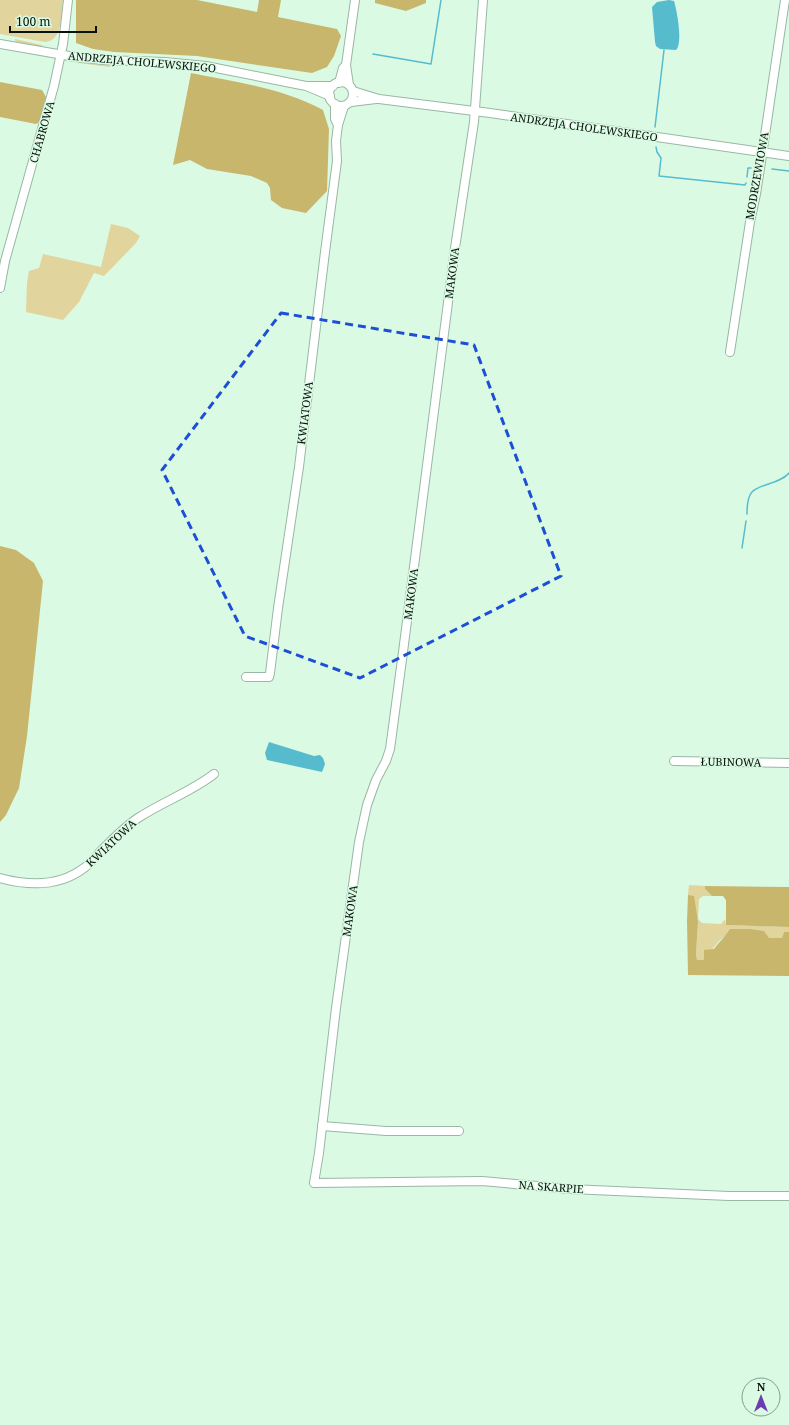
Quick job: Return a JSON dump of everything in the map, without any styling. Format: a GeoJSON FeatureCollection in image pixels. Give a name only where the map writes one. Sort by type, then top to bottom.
{"type":"FeatureCollection","features":[{"type":"Feature","properties":{"kind":"street","name":"CHABROWA"},"geometry":{"type":"LineString","coordinates":[[0,288],[3,261],[54,86],[61,55],[68,0]]}},
{"type":"Feature","properties":{"kind":"street"},"geometry":{"type":"LineString","coordinates":[[346,65],[330,92],[332,101],[335,104],[347,104],[353,95],[346,65],[355,0]]}},
{"type":"Feature","properties":{"kind":"street","name":"MAKOWA"},"geometry":{"type":"LineString","coordinates":[[314,1183],[359,842],[367,805],[390,749],[455,248],[476,111],[483,0]]}},
{"type":"Feature","properties":{"kind":"street","name":"MODRZEWIOWA"},"geometry":{"type":"LineString","coordinates":[[730,352],[786,0]]}},
{"type":"Feature","properties":{"kind":"street","name":"ANDRZEJA CHOLEWSKIEGO"},"geometry":{"type":"LineString","coordinates":[[0,44],[61,55],[104,60],[192,64],[306,86],[330,96]]}},
{"type":"Feature","properties":{"kind":"street"},"geometry":{"type":"LineString","coordinates":[[336,84],[343,82],[351,88]]}},
{"type":"Feature","properties":{"kind":"street","name":"ANDRZEJA CHOLEWSKIEGO"},"geometry":{"type":"LineString","coordinates":[[306,86],[336,84]]}},
{"type":"Feature","properties":{"kind":"street","name":"ANDRZEJA CHOLEWSKIEGO"},"geometry":{"type":"LineString","coordinates":[[351,88],[379,99],[476,111],[789,156]]}},
{"type":"Feature","properties":{"kind":"street","name":"ANDRZEJA CHOLEWSKIEGO"},"geometry":{"type":"LineString","coordinates":[[347,104],[379,99]]}},
{"type":"Feature","properties":{"kind":"street","name":"KWIATOWA"},"geometry":{"type":"LineString","coordinates":[[335,104],[335,119],[338,125]]}},
{"type":"Feature","properties":{"kind":"street","name":"KWIATOWA"},"geometry":{"type":"LineString","coordinates":[[246,677],[269,677],[270,673],[299,467],[324,252],[337,161],[336,141],[338,125],[347,104]]}},
{"type":"Feature","properties":{"kind":"street","name":"ŁUBINOWA"},"geometry":{"type":"LineString","coordinates":[[674,761],[789,763]]}},
{"type":"Feature","properties":{"kind":"street","name":"KWIATOWA"},"geometry":{"type":"LineString","coordinates":[[0,878],[25,884],[42,884],[72,876],[85,868],[123,830],[137,819],[174,797],[184,793],[214,774]]}},
{"type":"Feature","properties":{"kind":"street"},"geometry":{"type":"LineString","coordinates":[[322,1126],[386,1131],[459,1131]]}},
{"type":"Feature","properties":{"kind":"street","name":"NA SKARPIE"},"geometry":{"type":"LineString","coordinates":[[314,1183],[482,1181],[570,1189],[729,1196],[789,1196]]}},
{"type":"Feature","properties":{"kind":"highlighted area"},"geometry":{"type":"Polygon","coordinates":[[[281,313],[474,345],[561,576],[360,678],[245,636],[162,470],[281,313]]]}},
{"type":"Feature","properties":{"kind":"shaded area"},"geometry":{"type":"Polygon","coordinates":[[[0,0],[63,0],[60,26],[55,37],[45,42],[0,34],[0,0]]]}},
{"type":"Feature","properties":{"kind":"shaded area"},"geometry":{"type":"Polygon","coordinates":[[[76,0],[197,0],[257,12],[259,0],[281,0],[278,17],[337,29],[341,36],[334,56],[327,67],[312,73],[197,56],[114,52],[93,49],[76,43],[76,0]]]}},
{"type":"Feature","properties":{"kind":"shaded area"},"geometry":{"type":"Polygon","coordinates":[[[375,0],[426,0],[426,3],[406,11],[375,3],[375,0]]]}},
{"type":"Feature","properties":{"kind":"shaded area"},"geometry":{"type":"Polygon","coordinates":[[[15,39],[42,45],[43,47],[28,45],[15,41],[15,39]]]}},
{"type":"Feature","properties":{"kind":"shaded area"},"geometry":{"type":"Polygon","coordinates":[[[78,63],[110,65],[110,67],[78,63]]]}},
{"type":"Feature","properties":{"kind":"shaded area"},"geometry":{"type":"Polygon","coordinates":[[[191,73],[275,91],[307,102],[323,110],[329,129],[327,191],[306,213],[282,208],[271,200],[270,188],[267,183],[251,176],[207,169],[190,160],[173,165],[191,73]]]}},
{"type":"Feature","properties":{"kind":"shaded area"},"geometry":{"type":"Polygon","coordinates":[[[0,82],[42,90],[46,97],[39,122],[36,124],[0,117],[0,82]]]}},
{"type":"Feature","properties":{"kind":"shaded area"},"geometry":{"type":"Polygon","coordinates":[[[111,224],[128,228],[140,236],[136,243],[104,276],[94,273],[79,302],[63,320],[26,312],[29,271],[39,268],[43,254],[101,267],[111,224]]]}},
{"type":"Feature","properties":{"kind":"shaded area"},"geometry":{"type":"Polygon","coordinates":[[[0,546],[16,550],[34,563],[43,581],[27,736],[19,788],[6,815],[0,822],[0,546]]]}},
{"type":"Feature","properties":{"kind":"shaded area"},"geometry":{"type":"Polygon","coordinates":[[[689,885],[705,886],[705,889],[712,896],[703,896],[699,899],[698,919],[702,923],[721,924],[725,919],[726,925],[789,927],[789,932],[784,932],[782,938],[725,936],[718,942],[704,960],[697,960],[698,921],[688,895],[689,885]]]}},
{"type":"Feature","properties":{"kind":"shaded area"},"geometry":{"type":"Polygon","coordinates":[[[705,886],[789,887],[789,927],[726,925],[726,900],[723,896],[712,896],[705,889],[705,886]]]}},
{"type":"Feature","properties":{"kind":"shaded area"},"geometry":{"type":"Polygon","coordinates":[[[688,895],[694,896],[698,921],[697,960],[704,960],[704,950],[714,949],[730,929],[764,931],[769,938],[782,938],[784,932],[789,932],[789,976],[688,975],[688,895]]]}},
{"type":"Feature","properties":{"kind":"water"},"geometry":{"type":"Polygon","coordinates":[[[669,0],[674,1],[678,19],[679,41],[676,50],[660,49],[656,46],[655,42],[652,7],[657,2],[669,0]]]}},
{"type":"Feature","properties":{"kind":"water"},"geometry":{"type":"Polygon","coordinates":[[[269,742],[314,756],[320,755],[325,764],[322,772],[267,760],[265,753],[269,742]]]}},
{"type":"Feature","properties":{"kind":"waterway"},"geometry":{"type":"LineString","coordinates":[[373,54],[431,64],[441,0]]}},
{"type":"Feature","properties":{"kind":"waterway"},"geometry":{"type":"LineString","coordinates":[[655,127],[664,50]]}},
{"type":"Feature","properties":{"kind":"waterway"},"geometry":{"type":"LineString","coordinates":[[656,147],[661,158],[659,176],[745,185],[746,183]]}},
{"type":"Feature","properties":{"kind":"waterway"},"geometry":{"type":"LineString","coordinates":[[747,177],[748,168],[751,168]]}},
{"type":"Feature","properties":{"kind":"waterway"},"geometry":{"type":"LineString","coordinates":[[772,169],[789,171]]}},
{"type":"Feature","properties":{"kind":"waterway"},"geometry":{"type":"LineString","coordinates":[[747,514],[748,500],[750,494],[755,489],[775,482],[785,477],[789,473]]}},
{"type":"Feature","properties":{"kind":"waterway"},"geometry":{"type":"LineString","coordinates":[[742,548],[746,521]]}}]}
